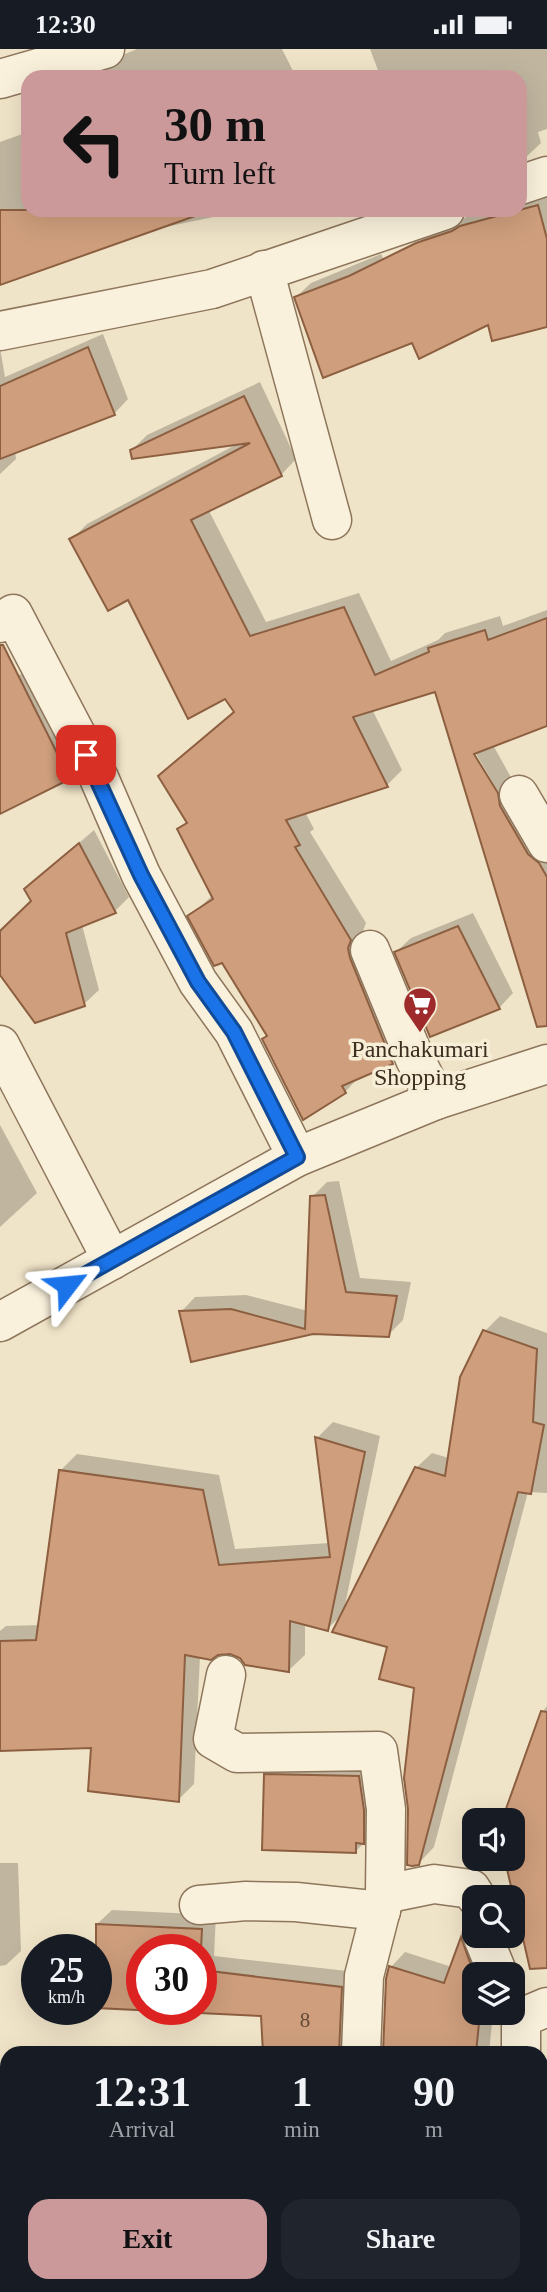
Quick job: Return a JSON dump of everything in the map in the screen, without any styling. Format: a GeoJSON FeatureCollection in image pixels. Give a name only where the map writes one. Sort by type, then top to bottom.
{"type":"FeatureCollection","features":[{"type":"Feature","properties":{"kind":"street"},"geometry":{"type":"LineString","coordinates":[[32,70],[105,49]]}},
{"type":"Feature","properties":{"kind":"street"},"geometry":{"type":"LineString","coordinates":[[0,79],[21,73]]}},
{"type":"Feature","properties":{"kind":"street"},"geometry":{"type":"LineString","coordinates":[[527,183],[547,176]]}},
{"type":"Feature","properties":{"kind":"street"},"geometry":{"type":"LineString","coordinates":[[0,331],[212,289],[424,217]]}},
{"type":"Feature","properties":{"kind":"street"},"geometry":{"type":"LineString","coordinates":[[264,270],[332,520]]}},
{"type":"Feature","properties":{"kind":"street"},"geometry":{"type":"LineString","coordinates":[[0,623],[13,614],[99,778],[141,875],[198,982],[234,1032],[297,1157]]}},
{"type":"Feature","properties":{"kind":"street"},"geometry":{"type":"LineString","coordinates":[[519,795],[547,843]]}},
{"type":"Feature","properties":{"kind":"street"},"geometry":{"type":"LineString","coordinates":[[370,950],[415,1059],[436,1100]]}},
{"type":"Feature","properties":{"kind":"street"},"geometry":{"type":"LineString","coordinates":[[0,1045],[111,1260]]}},
{"type":"Feature","properties":{"kind":"street"},"geometry":{"type":"LineString","coordinates":[[0,1322],[297,1157],[436,1100],[547,1064]]}},
{"type":"Feature","properties":{"kind":"street"},"geometry":{"type":"LineString","coordinates":[[226,1675],[213,1739],[237,1753],[378,1751],[386,1809],[383,1902],[364,1976],[360,2046]]}},
{"type":"Feature","properties":{"kind":"street"},"geometry":{"type":"LineString","coordinates":[[200,1905],[246,1901],[383,1902],[434,1884],[462,1888]]}},
{"type":"Feature","properties":{"kind":"building"},"geometry":{"type":"Polygon","coordinates":[[[538,205],[547,239],[547,327],[492,341],[488,325],[419,359],[412,343],[323,378],[294,297],[349,276],[416,243],[460,226],[493,217],[527,217],[527,208],[538,205]]]}},
{"type":"Feature","properties":{"kind":"building"},"geometry":{"type":"Polygon","coordinates":[[[0,210],[21,210],[21,217],[192,217],[0,285],[0,210]]]}},
{"type":"Feature","properties":{"kind":"building"},"geometry":{"type":"Polygon","coordinates":[[[88,347],[115,415],[0,459],[0,386],[88,347]]]}},
{"type":"Feature","properties":{"kind":"building"},"geometry":{"type":"Polygon","coordinates":[[[244,396],[282,476],[191,520],[250,636],[344,607],[375,675],[429,652],[428,648],[485,630],[488,640],[547,618],[547,726],[474,754],[498,793],[500,806],[528,854],[539,863],[547,877],[547,1026],[537,1027],[435,692],[353,717],[388,787],[286,820],[300,845],[295,847],[351,940],[348,948],[350,958],[393,1064],[342,1086],[346,1093],[303,1120],[262,1039],[267,1036],[222,963],[214,966],[187,916],[213,899],[177,829],[187,823],[158,776],[234,712],[225,699],[188,719],[128,600],[108,611],[69,539],[250,443],[132,459],[130,450],[244,396]]]}},
{"type":"Feature","properties":{"kind":"building"},"geometry":{"type":"Polygon","coordinates":[[[0,645],[3,645],[70,779],[0,814],[0,645]]]}},
{"type":"Feature","properties":{"kind":"building"},"geometry":{"type":"Polygon","coordinates":[[[79,843],[116,913],[66,933],[85,1006],[35,1023],[0,975],[0,931],[31,901],[24,889],[79,843]]]}},
{"type":"Feature","properties":{"kind":"building"},"geometry":{"type":"Polygon","coordinates":[[[458,926],[500,1009],[430,1037],[394,952],[458,926]]]}},
{"type":"Feature","properties":{"kind":"building"},"geometry":{"type":"Polygon","coordinates":[[[325,1195],[346,1292],[397,1296],[389,1337],[313,1334],[191,1362],[179,1311],[231,1309],[305,1329],[310,1196],[325,1195]]]}},
{"type":"Feature","properties":{"kind":"building"},"geometry":{"type":"Polygon","coordinates":[[[483,1330],[537,1349],[533,1422],[544,1425],[531,1494],[518,1492],[419,1865],[412,1866],[407,1865],[408,1809],[404,1778],[414,1688],[379,1679],[387,1647],[332,1632],[415,1467],[445,1476],[460,1377],[483,1330]]]}},
{"type":"Feature","properties":{"kind":"building"},"geometry":{"type":"Polygon","coordinates":[[[315,1437],[365,1452],[328,1631],[290,1621],[289,1672],[245,1665],[240,1658],[230,1654],[218,1655],[211,1660],[185,1655],[179,1802],[88,1791],[91,1748],[0,1751],[0,1641],[36,1640],[59,1470],[203,1490],[219,1565],[330,1557],[315,1437]]]}},
{"type":"Feature","properties":{"kind":"building"},"geometry":{"type":"Polygon","coordinates":[[[541,1711],[547,1712],[547,1968],[530,1969],[525,1947],[525,1885],[511,1885],[507,1871],[525,1871],[525,1808],[506,1808],[541,1711]]]}},
{"type":"Feature","properties":{"kind":"building"},"geometry":{"type":"Polygon","coordinates":[[[264,1774],[359,1776],[364,1810],[364,1844],[356,1843],[356,1853],[262,1850],[264,1774]]]}},
{"type":"Feature","properties":{"kind":"building"},"geometry":{"type":"Polygon","coordinates":[[[96,1924],[202,1929],[202,1934],[126,1934],[126,2009],[112,2009],[112,1934],[96,1934],[96,1924]]]}},
{"type":"Feature","properties":{"kind":"building"},"geometry":{"type":"Polygon","coordinates":[[[461,1937],[462,1948],[465,1948],[470,1962],[462,1962],[462,2025],[479,2025],[477,2046],[383,2046],[389,1966],[444,1983],[461,1937]]]}},
{"type":"Feature","properties":{"kind":"building"},"geometry":{"type":"Polygon","coordinates":[[[217,1972],[342,1987],[339,2046],[263,2046],[261,2016],[217,2014],[217,1972]]]}},
{"type":"Feature","properties":{"kind":"place","name":"Panchakumari Shopping"},"geometry":{"type":"Point","coordinates":[420,1034]}},
{"type":"Feature","properties":{"kind":"route"},"geometry":{"type":"LineString","coordinates":[[67,1285],[297,1157],[234,1032],[198,982],[141,875],[99,778],[86,755]]}}]}
